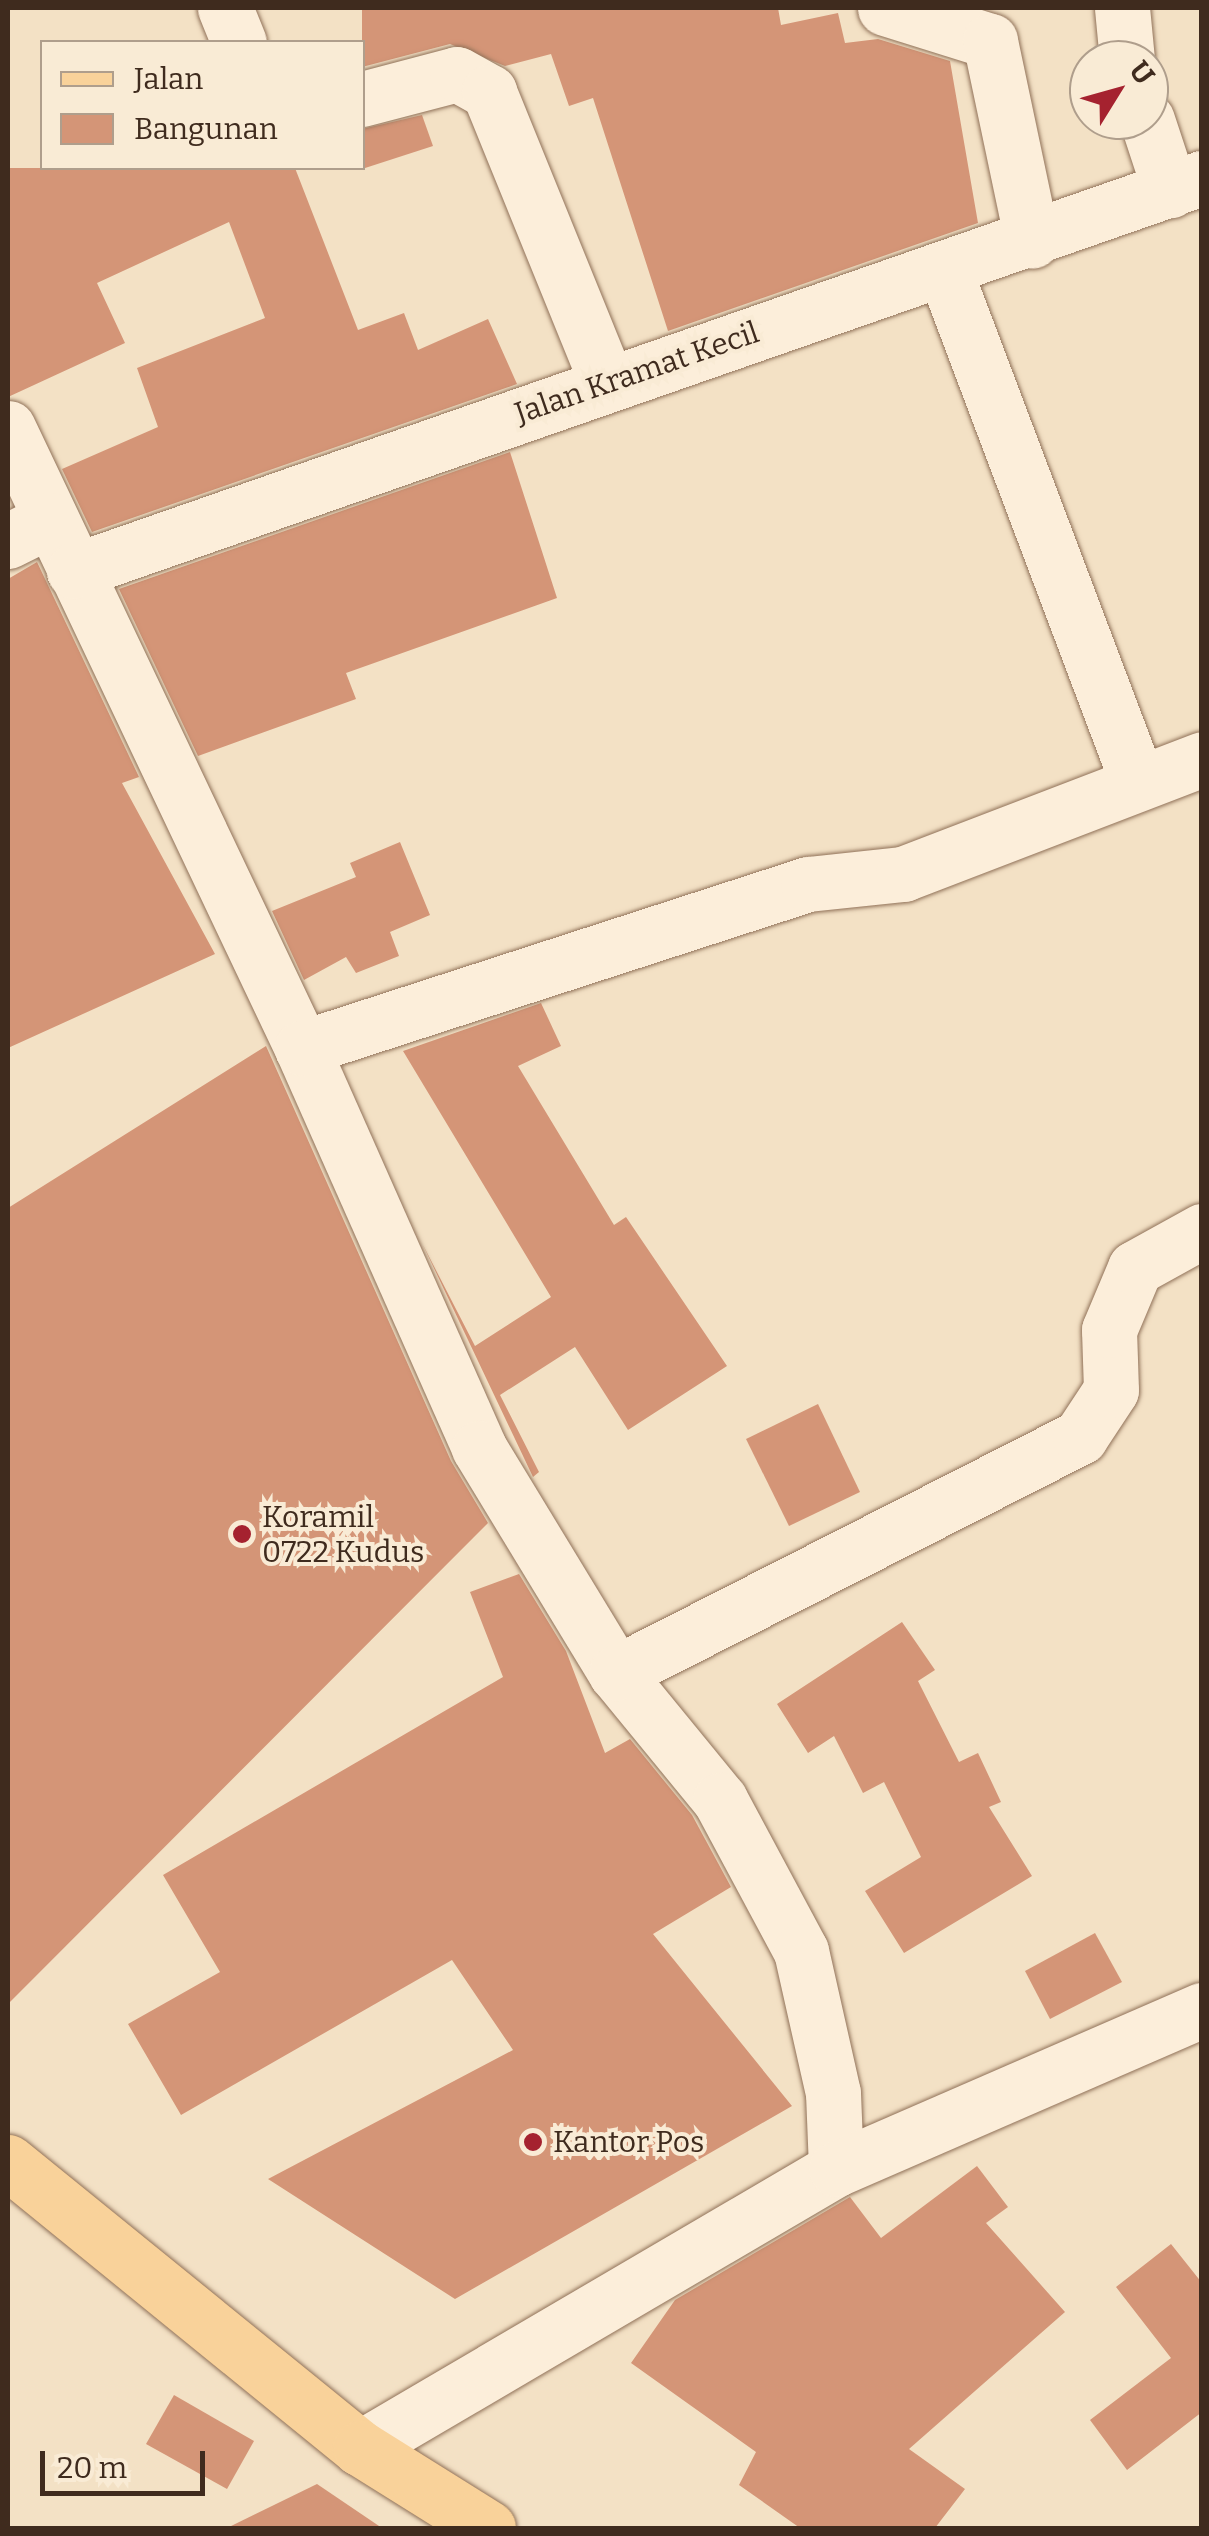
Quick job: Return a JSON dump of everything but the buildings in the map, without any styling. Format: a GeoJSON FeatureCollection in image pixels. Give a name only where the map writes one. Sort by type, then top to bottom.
{"type":"FeatureCollection","features":[{"type":"Feature","properties":{"kind":"main road"},"geometry":{"type":"LineString","coordinates":[[8,2162],[360,2448],[488,2528]]}},
{"type":"Feature","properties":{"kind":"street"},"geometry":{"type":"LineString","coordinates":[[225,8],[238,40]]}},
{"type":"Feature","properties":{"kind":"street"},"geometry":{"type":"LineString","coordinates":[[886,8],[990,41],[1032,240]]}},
{"type":"Feature","properties":{"kind":"street"},"geometry":{"type":"LineString","coordinates":[[1122,8],[1125,40]]}},
{"type":"Feature","properties":{"kind":"street"},"geometry":{"type":"LineString","coordinates":[[365,98],[457,74],[489,92],[607,382]]}},
{"type":"Feature","properties":{"kind":"street"},"geometry":{"type":"LineString","coordinates":[[1159,140],[1186,184]]}},
{"type":"Feature","properties":{"kind":"street","name":"Jalan Kramat Kecil"},"geometry":{"type":"LineString","coordinates":[[74,571],[607,382],[1032,240],[1186,184]]}},
{"type":"Feature","properties":{"kind":"street"},"geometry":{"type":"LineString","coordinates":[[944,269],[1138,783]]}},
{"type":"Feature","properties":{"kind":"street"},"geometry":{"type":"LineString","coordinates":[[8,428],[29,531],[74,571],[302,1048],[479,1448],[616,1673],[720,1800],[801,1950],[834,2092],[836,2169]]}},
{"type":"Feature","properties":{"kind":"street"},"geometry":{"type":"LineString","coordinates":[[302,1048],[808,884],[903,874],[1202,758]]}},
{"type":"Feature","properties":{"kind":"street"},"geometry":{"type":"LineString","coordinates":[[616,1673],[1080,1438],[1111,1390],[1109,1330],[1135,1268],[1202,1231]]}},
{"type":"Feature","properties":{"kind":"street"},"geometry":{"type":"LineString","coordinates":[[360,2448],[836,2169],[1202,2010]]}},
{"type":"Feature","properties":{"kind":"place","name":"Koramil 0722 Kudus"},"geometry":{"type":"Point","coordinates":[242,1534]}},
{"type":"Feature","properties":{"kind":"place","name":"Kantor Pos"},"geometry":{"type":"Point","coordinates":[533,2142]}}]}
